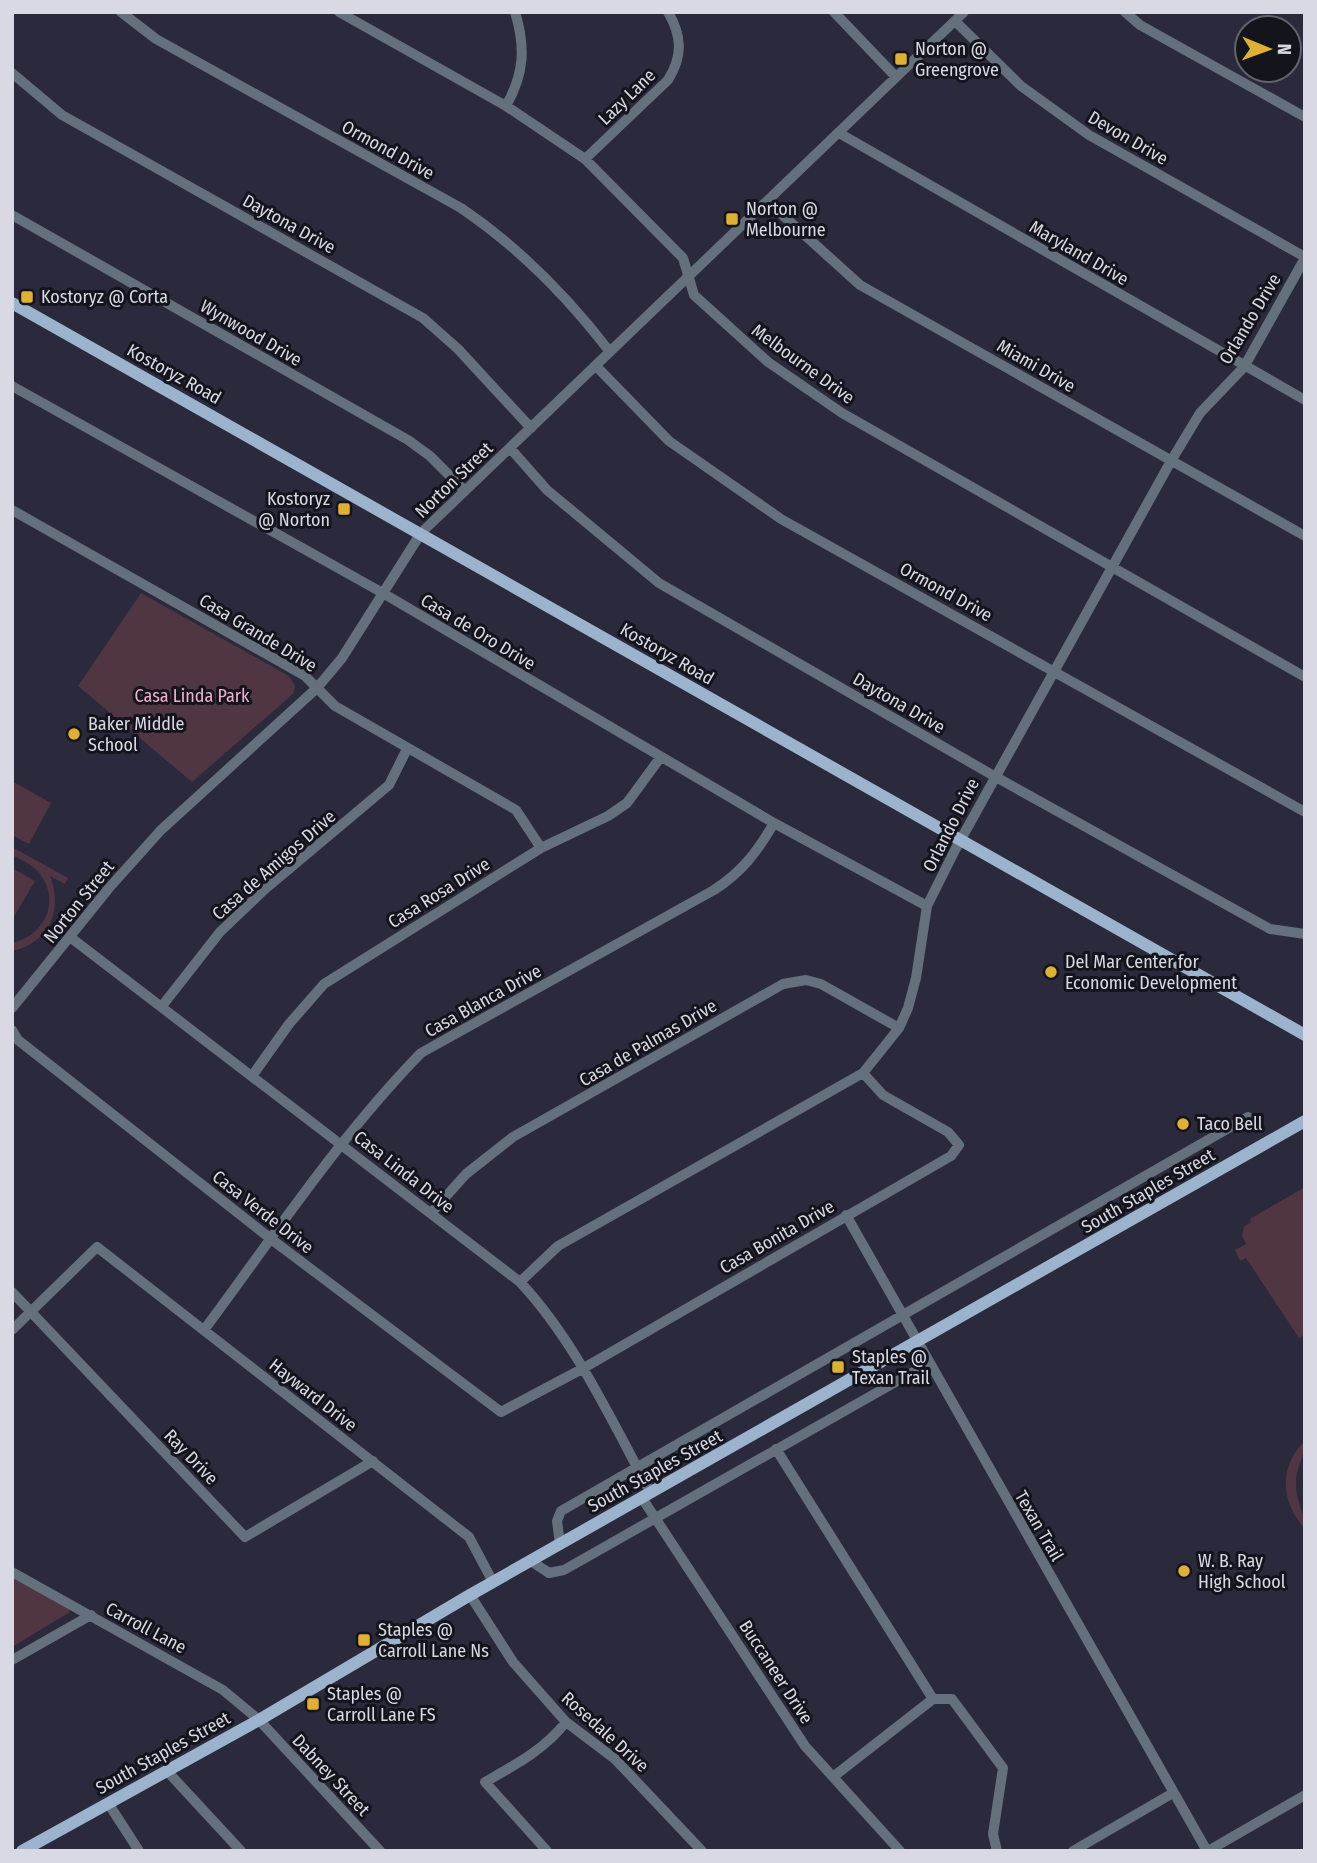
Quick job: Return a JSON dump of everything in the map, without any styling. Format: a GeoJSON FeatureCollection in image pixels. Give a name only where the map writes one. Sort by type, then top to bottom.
{"type":"FeatureCollection","features":[{"type":"Feature","properties":{"kind":"main road","name":"Kostoryz Road"},"geometry":{"type":"LineString","coordinates":[[12,303],[1305,1035]]}},
{"type":"Feature","properties":{"kind":"main road","name":"South Staples Street"},"geometry":{"type":"LineString","coordinates":[[22,1851],[259,1720],[470,1595],[1305,1121]]}},
{"type":"Feature","properties":{"kind":"street","name":"Ormond Drive"},"geometry":{"type":"LineString","coordinates":[[121,12],[156,39],[461,208],[491,228],[578,310],[610,352]]}},
{"type":"Feature","properties":{"kind":"street","name":"Melbourne Drive"},"geometry":{"type":"LineString","coordinates":[[339,12],[506,106],[585,159],[683,258],[694,295],[768,362],[832,406],[1305,677]]}},
{"type":"Feature","properties":{"kind":"street"},"geometry":{"type":"LineString","coordinates":[[506,106],[517,85],[524,61],[522,35],[515,12]]}},
{"type":"Feature","properties":{"kind":"street","name":"Lazy Lane"},"geometry":{"type":"LineString","coordinates":[[585,159],[668,80],[678,64],[680,47],[677,27],[668,12]]}},
{"type":"Feature","properties":{"kind":"street"},"geometry":{"type":"LineString","coordinates":[[834,12],[897,77]]}},
{"type":"Feature","properties":{"kind":"street","name":"Norton Street"},"geometry":{"type":"LineString","coordinates":[[12,1008],[161,830],[317,688],[342,658],[381,592],[421,533],[964,12]]}},
{"type":"Feature","properties":{"kind":"street"},"geometry":{"type":"LineString","coordinates":[[1125,12],[1140,25],[1305,117]]}},
{"type":"Feature","properties":{"kind":"street","name":"Devon Drive"},"geometry":{"type":"LineString","coordinates":[[955,21],[1021,86],[1089,135],[1305,257]]}},
{"type":"Feature","properties":{"kind":"street","name":"Daytona Drive"},"geometry":{"type":"LineString","coordinates":[[12,73],[62,115],[424,318],[458,349],[531,428]]}},
{"type":"Feature","properties":{"kind":"street","name":"Maryland Drive"},"geometry":{"type":"LineString","coordinates":[[839,132],[1305,400]]}},
{"type":"Feature","properties":{"kind":"street","name":"Miami Drive"},"geometry":{"type":"LineString","coordinates":[[767,201],[860,285],[1305,536]]}},
{"type":"Feature","properties":{"kind":"street","name":"Wynwood Drive"},"geometry":{"type":"LineString","coordinates":[[12,215],[408,440],[430,456],[465,491]]}},
{"type":"Feature","properties":{"kind":"street","name":"Orlando Drive"},"geometry":{"type":"LineString","coordinates":[[520,1282],[558,1246],[863,1073],[899,1028],[916,978],[927,906],[959,841],[1171,461],[1200,413],[1244,367],[1305,257]]}},
{"type":"Feature","properties":{"kind":"street","name":"Ormond Drive"},"geometry":{"type":"LineString","coordinates":[[596,366],[669,441],[781,519],[1305,813]]}},
{"type":"Feature","properties":{"kind":"street","name":"Casa de Oro Drive"},"geometry":{"type":"LineString","coordinates":[[12,386],[381,592],[774,823],[927,906]]}},
{"type":"Feature","properties":{"kind":"street","name":"Daytona Drive"},"geometry":{"type":"LineString","coordinates":[[510,448],[547,490],[659,583],[994,776],[1270,929],[1305,934]]}},
{"type":"Feature","properties":{"kind":"street","name":"Casa Grande Drive"},"geometry":{"type":"LineString","coordinates":[[12,510],[305,676],[335,706],[516,810],[541,848]]}},
{"type":"Feature","properties":{"kind":"street","name":"Casa de Amigos Drive"},"geometry":{"type":"LineString","coordinates":[[162,1006],[220,932],[264,890],[389,785],[407,749]]}},
{"type":"Feature","properties":{"kind":"street","name":"Casa Rosa Drive"},"geometry":{"type":"LineString","coordinates":[[252,1076],[289,1024],[324,984],[541,848],[608,816],[627,803],[660,758]]}},
{"type":"Feature","properties":{"kind":"street","name":"Casa Blanca Drive"},"geometry":{"type":"LineString","coordinates":[[204,1330],[342,1143],[421,1053],[714,890],[739,873],[757,853],[774,823]]}},
{"type":"Feature","properties":{"kind":"street","name":"Casa Linda Drive"},"geometry":{"type":"LineString","coordinates":[[70,937],[520,1282],[544,1308],[582,1369],[637,1468],[647,1496]]}},
{"type":"Feature","properties":{"kind":"street","name":"Casa de Palmas Drive"},"geometry":{"type":"LineString","coordinates":[[432,1212],[466,1174],[513,1137],[783,984],[806,979],[821,984],[899,1028]]}},
{"type":"Feature","properties":{"kind":"street","name":"Casa Verde Drive"},"geometry":{"type":"LineString","coordinates":[[12,1030],[18,1040],[271,1239],[501,1412]]}},
{"type":"Feature","properties":{"kind":"street","name":"Casa Bonita Drive"},"geometry":{"type":"LineString","coordinates":[[501,1412],[582,1369],[951,1156],[959,1145],[948,1132],[883,1095],[863,1073]]}},
{"type":"Feature","properties":{"kind":"street"},"geometry":{"type":"LineString","coordinates":[[560,1544],[556,1521],[561,1511],[1248,1118]]}},
{"type":"Feature","properties":{"kind":"street","name":"Texan Trail"},"geometry":{"type":"LineString","coordinates":[[846,1215],[1208,1851]]}},
{"type":"Feature","properties":{"kind":"street","name":"Hayward Drive"},"geometry":{"type":"LineString","coordinates":[[31,1312],[97,1247],[469,1537],[493,1582]]}},
{"type":"Feature","properties":{"kind":"street","name":"Ray Drive"},"geometry":{"type":"LineString","coordinates":[[12,1292],[246,1537],[373,1461]]}},
{"type":"Feature","properties":{"kind":"street"},"geometry":{"type":"LineString","coordinates":[[12,1330],[31,1312]]}},
{"type":"Feature","properties":{"kind":"street"},"geometry":{"type":"LineString","coordinates":[[531,1561],[549,1573],[564,1570],[929,1363]]}},
{"type":"Feature","properties":{"kind":"street"},"geometry":{"type":"LineString","coordinates":[[776,1449],[933,1699]]}},
{"type":"Feature","properties":{"kind":"street","name":"Buccaneer Drive"},"geometry":{"type":"LineString","coordinates":[[647,1496],[655,1518],[805,1746],[900,1851]]}},
{"type":"Feature","properties":{"kind":"street","name":"Carroll Lane"},"geometry":{"type":"LineString","coordinates":[[12,1572],[192,1670],[223,1690],[259,1720]]}},
{"type":"Feature","properties":{"kind":"street","name":"Rosedale Drive"},"geometry":{"type":"LineString","coordinates":[[470,1595],[513,1662],[566,1722],[615,1759],[702,1851]]}},
{"type":"Feature","properties":{"kind":"street"},"geometry":{"type":"LineString","coordinates":[[12,1660],[91,1615]]}},
{"type":"Feature","properties":{"kind":"street"},"geometry":{"type":"LineString","coordinates":[[833,1777],[933,1699],[952,1699],[1003,1768],[993,1834],[997,1851]]}},
{"type":"Feature","properties":{"kind":"street","name":"Dabney Street"},"geometry":{"type":"LineString","coordinates":[[259,1720],[380,1851]]}},
{"type":"Feature","properties":{"kind":"street"},"geometry":{"type":"LineString","coordinates":[[547,1851],[485,1782],[553,1739],[566,1722]]}},
{"type":"Feature","properties":{"kind":"street"},"geometry":{"type":"LineString","coordinates":[[167,1770],[241,1851]]}},
{"type":"Feature","properties":{"kind":"street"},"geometry":{"type":"LineString","coordinates":[[1073,1851],[1173,1793]]}},
{"type":"Feature","properties":{"kind":"street"},"geometry":{"type":"LineString","coordinates":[[1208,1851],[1305,1795]]}},
{"type":"Feature","properties":{"kind":"street"},"geometry":{"type":"LineString","coordinates":[[108,1803],[139,1851]]}},
{"type":"Feature","properties":{"kind":"green space","name":"Casa Linda Park"},"geometry":{"type":"Polygon","coordinates":[[[141,593],[289,676],[295,686],[293,694],[192,782],[78,686],[141,593]]]}},
{"type":"Feature","properties":{"kind":"green space"},"geometry":{"type":"Polygon","coordinates":[[[12,781],[51,803],[29,844],[12,835],[12,781]]]}},
{"type":"Feature","properties":{"kind":"green space"},"geometry":{"type":"Polygon","coordinates":[[[12,847],[68,878],[65,884],[50,876],[55,901],[50,923],[36,941],[12,951],[12,943],[33,933],[40,925],[46,916],[49,896],[40,874],[31,865],[12,855],[12,847]]]}},
{"type":"Feature","properties":{"kind":"green space"},"geometry":{"type":"Polygon","coordinates":[[[12,868],[35,881],[12,920],[12,868]]]}},
{"type":"Feature","properties":{"kind":"green space"},"geometry":{"type":"Polygon","coordinates":[[[1305,1187],[1305,1335],[1299,1338],[1246,1258],[1240,1261],[1235,1250],[1246,1244],[1242,1236],[1244,1227],[1251,1222],[1250,1219],[1305,1187]]]}},
{"type":"Feature","properties":{"kind":"green space"},"geometry":{"type":"Polygon","coordinates":[[[1305,1441],[1296,1485],[1305,1529],[1291,1508],[1286,1485],[1290,1462],[1305,1441]]]}},
{"type":"Feature","properties":{"kind":"green space"},"geometry":{"type":"Polygon","coordinates":[[[12,1576],[69,1608],[70,1612],[12,1647],[12,1576]]]}},
{"type":"Feature","properties":{"kind":"place","name":"Norton @ Greengrove"},"geometry":{"type":"Point","coordinates":[901,59]}},
{"type":"Feature","properties":{"kind":"place","name":"Norton @ Melbourne"},"geometry":{"type":"Point","coordinates":[732,219]}},
{"type":"Feature","properties":{"kind":"place","name":"Kostoryz @ Corta"},"geometry":{"type":"Point","coordinates":[27,297]}},
{"type":"Feature","properties":{"kind":"place","name":"Kostoryz @ Norton"},"geometry":{"type":"Point","coordinates":[344,509]}},
{"type":"Feature","properties":{"kind":"place","name":"Baker Middle School"},"geometry":{"type":"Point","coordinates":[74,734]}},
{"type":"Feature","properties":{"kind":"place","name":"Del Mar Center for Economic Development"},"geometry":{"type":"Point","coordinates":[1051,972]}},
{"type":"Feature","properties":{"kind":"place","name":"Taco Bell"},"geometry":{"type":"Point","coordinates":[1183,1124]}},
{"type":"Feature","properties":{"kind":"place","name":"Staples @ Texan Trail"},"geometry":{"type":"Point","coordinates":[838,1367]}},
{"type":"Feature","properties":{"kind":"place","name":"W. B. Ray High School"},"geometry":{"type":"Point","coordinates":[1184,1571]}},
{"type":"Feature","properties":{"kind":"place","name":"Staples @ Carroll Lane Ns"},"geometry":{"type":"Point","coordinates":[364,1640]}},
{"type":"Feature","properties":{"kind":"place","name":"Staples @ Carroll Lane FS"},"geometry":{"type":"Point","coordinates":[313,1704]}}]}
